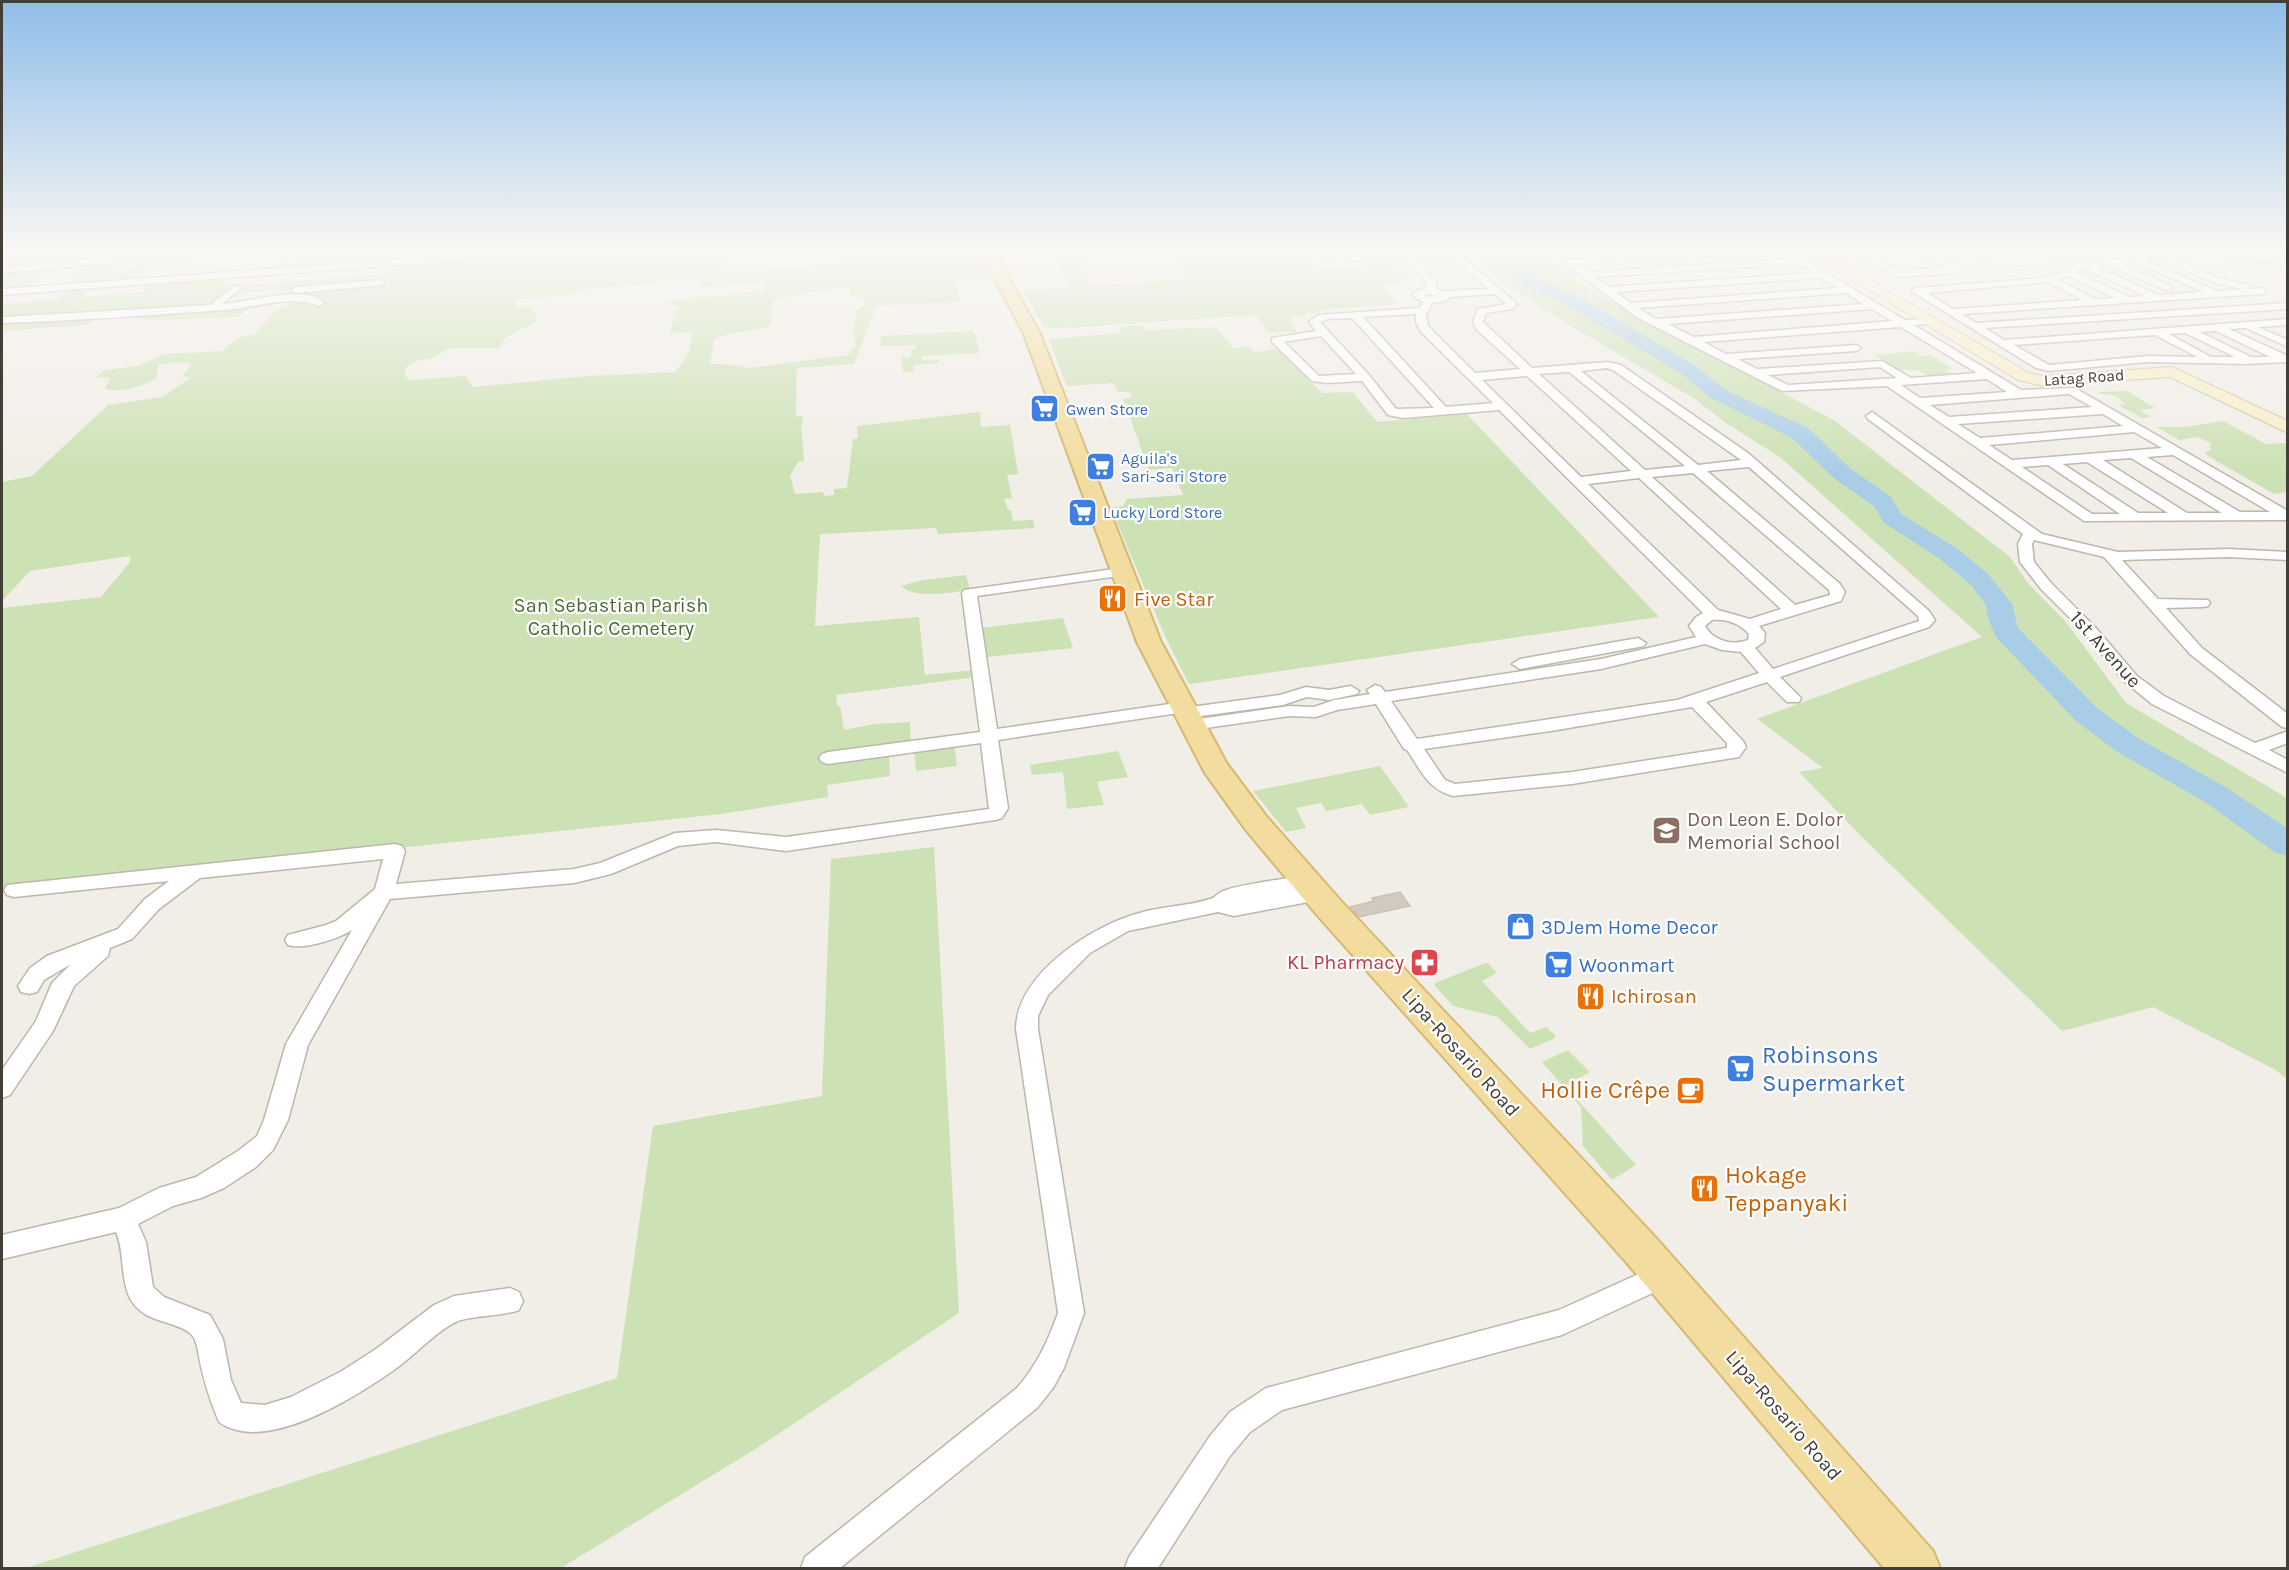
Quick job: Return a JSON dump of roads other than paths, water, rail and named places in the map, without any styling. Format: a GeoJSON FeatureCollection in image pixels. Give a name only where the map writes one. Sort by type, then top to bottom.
{"type":"FeatureCollection","features":[{"type":"Feature","properties":{"kind":"main road","name":"Lipa-Rosario Road"},"geometry":{"type":"LineString","coordinates":[[1028,326],[1149,642],[1215,768],[1247,812],[1312,888],[1663,1275],[1916,1569]]}},
{"type":"Feature","properties":{"kind":"street"},"geometry":{"type":"LineString","coordinates":[[1317,326],[1365,377],[1392,412],[1403,414],[1501,406]]}},
{"type":"Feature","properties":{"kind":"street"},"geometry":{"type":"LineString","coordinates":[[1365,326],[1442,410]]}},
{"type":"Feature","properties":{"kind":"street"},"geometry":{"type":"LineString","coordinates":[[1422,326],[1576,481],[1714,615]]}},
{"type":"Feature","properties":{"kind":"street"},"geometry":{"type":"LineString","coordinates":[[1480,326],[1792,611]]}},
{"type":"Feature","properties":{"kind":"street"},"geometry":{"type":"LineString","coordinates":[[1664,326],[1786,389],[1989,376]]}},
{"type":"Feature","properties":{"kind":"street"},"geometry":{"type":"LineString","coordinates":[[1692,340],[1862,326]]}},
{"type":"Feature","properties":{"kind":"street"},"geometry":{"type":"LineString","coordinates":[[1907,326],[2019,394]]}},
{"type":"Feature","properties":{"kind":"street"},"geometry":{"type":"LineString","coordinates":[[1932,326],[1990,326]]}},
{"type":"Feature","properties":{"kind":"street"},"geometry":{"type":"LineString","coordinates":[[2182,326],[2251,361]]}},
{"type":"Feature","properties":{"kind":"street"},"geometry":{"type":"LineString","coordinates":[[2004,343],[2238,326]]}},
{"type":"Feature","properties":{"kind":"street"},"geometry":{"type":"LineString","coordinates":[[2247,326],[2288,344]]}},
{"type":"Feature","properties":{"kind":"street","name":"Latag Road"},"geometry":{"type":"LineString","coordinates":[[1939,327],[2024,377],[2034,380],[2173,365]]}},
{"type":"Feature","properties":{"kind":"street"},"geometry":{"type":"LineString","coordinates":[[1979,327],[2045,367],[2140,360],[2173,365],[2212,360],[2285,359]]}},
{"type":"Feature","properties":{"kind":"street"},"geometry":{"type":"LineString","coordinates":[[2217,327],[2285,359]]}},
{"type":"Feature","properties":{"kind":"street"},"geometry":{"type":"LineString","coordinates":[[1829,329],[1910,381]]}},
{"type":"Feature","properties":{"kind":"street"},"geometry":{"type":"LineString","coordinates":[[2157,332],[2212,360]]}},
{"type":"Feature","properties":{"kind":"street"},"geometry":{"type":"LineString","coordinates":[[1322,333],[1276,340],[1316,379],[1365,377]]}},
{"type":"Feature","properties":{"kind":"street"},"geometry":{"type":"LineString","coordinates":[[2127,334],[2150,347],[2173,365],[2288,428]]}},
{"type":"Feature","properties":{"kind":"street"},"geometry":{"type":"LineString","coordinates":[[2097,337],[2140,360]]}},
{"type":"Feature","properties":{"kind":"street"},"geometry":{"type":"LineString","coordinates":[[2067,339],[2110,363]]}},
{"type":"Feature","properties":{"kind":"street"},"geometry":{"type":"LineString","coordinates":[[2036,341],[2080,365]]}},
{"type":"Feature","properties":{"kind":"street"},"geometry":{"type":"LineString","coordinates":[[1725,357],[1856,348]]}},
{"type":"Feature","properties":{"kind":"street"},"geometry":{"type":"LineString","coordinates":[[1754,373],[1882,364]]}},
{"type":"Feature","properties":{"kind":"street"},"geometry":{"type":"LineString","coordinates":[[1410,745],[1657,710],[1696,700],[1924,624],[1927,620],[1924,614],[1752,463],[1617,367],[1607,365],[1473,376]]}},
{"type":"Feature","properties":{"kind":"street"},"geometry":{"type":"LineString","coordinates":[[1571,368],[1696,469],[1835,587],[1838,592],[1836,598],[1749,624]]}},
{"type":"Feature","properties":{"kind":"street"},"geometry":{"type":"LineString","coordinates":[[1890,383],[2089,518],[2287,516]]}},
{"type":"Feature","properties":{"kind":"street"},"geometry":{"type":"LineString","coordinates":[[2059,384],[2287,516]]}},
{"type":"Feature","properties":{"kind":"street"},"geometry":{"type":"LineString","coordinates":[[1919,402],[2071,390]]}},
{"type":"Feature","properties":{"kind":"street"},"geometry":{"type":"LineString","coordinates":[[1948,421],[2104,410]]}},
{"type":"Feature","properties":{"kind":"street"},"geometry":{"type":"LineString","coordinates":[[1872,416],[2030,534],[2110,555],[2229,553],[2288,556]]}},
{"type":"Feature","properties":{"kind":"street"},"geometry":{"type":"LineString","coordinates":[[1978,442],[2136,428]]}},
{"type":"Feature","properties":{"kind":"street"},"geometry":{"type":"LineString","coordinates":[[2010,464],[2174,451]]}},
{"type":"Feature","properties":{"kind":"street"},"geometry":{"type":"LineString","coordinates":[[2133,454],[2235,515]]}},
{"type":"Feature","properties":{"kind":"street"},"geometry":{"type":"LineString","coordinates":[[2090,458],[2182,516]]}},
{"type":"Feature","properties":{"kind":"street"},"geometry":{"type":"LineString","coordinates":[[2051,461],[2136,518]]}},
{"type":"Feature","properties":{"kind":"street"},"geometry":{"type":"LineString","coordinates":[[1576,481],[1752,463]]}},
{"type":"Feature","properties":{"kind":"street","name":"1st Avenue"},"geometry":{"type":"LineString","coordinates":[[2030,534],[2025,544],[2027,562],[2046,586],[2090,630],[2131,679],[2158,700],[2288,767]]}},
{"type":"Feature","properties":{"kind":"street"},"geometry":{"type":"LineString","coordinates":[[2110,555],[2207,661],[2288,723]]}},
{"type":"Feature","properties":{"kind":"street"},"geometry":{"type":"LineString","coordinates":[[296,940],[331,932],[343,926],[384,892],[574,876],[604,869],[675,840],[716,836],[786,844],[995,814],[999,808],[969,593],[1121,572]]}},
{"type":"Feature","properties":{"kind":"street"},"geometry":{"type":"LineString","coordinates":[[2154,604],[2203,603]]}},
{"type":"Feature","properties":{"kind":"street"},"geometry":{"type":"LineString","coordinates":[[1714,615],[1736,618],[1749,624],[1757,633],[1758,638],[1751,645],[1730,647],[1703,634],[1697,626],[1702,619],[1714,615]]}},
{"type":"Feature","properties":{"kind":"street"},"geometry":{"type":"LineString","coordinates":[[828,758],[1115,716],[1187,715],[1286,705],[1316,712],[1331,700],[1601,664],[1703,634]]}},
{"type":"Feature","properties":{"kind":"street"},"geometry":{"type":"LineString","coordinates":[[1745,646],[1769,675],[1793,698]]}},
{"type":"Feature","properties":{"kind":"street"},"geometry":{"type":"LineString","coordinates":[[1376,693],[1439,784],[1453,790],[1580,777],[1733,753],[1737,747],[1734,741],[1696,700]]}},
{"type":"Feature","properties":{"kind":"street"},"geometry":{"type":"LineString","coordinates":[[2256,749],[2288,736]]}},
{"type":"Feature","properties":{"kind":"street"},"geometry":{"type":"LineString","coordinates":[[2,1247],[123,1219],[168,1196],[201,1187],[216,1180],[247,1159],[265,1143],[272,1130],[297,1044],[384,892],[395,851],[14,890]]}},
{"type":"Feature","properties":{"kind":"street"},"geometry":{"type":"LineString","coordinates":[[29,986],[37,974],[54,962],[125,934],[152,904],[194,872]]}},
{"type":"Feature","properties":{"kind":"street"},"geometry":{"type":"LineString","coordinates":[[816,1569],[1028,1398],[1044,1381],[1060,1346],[1071,1313],[1027,1029],[1027,1016],[1031,1003],[1040,989],[1083,947],[1102,936],[1143,919],[1218,905],[1234,909],[1312,888]]}},
{"type":"Feature","properties":{"kind":"street"},"geometry":{"type":"LineString","coordinates":[[2,1088],[45,1025],[66,980],[112,940]]}},
{"type":"Feature","properties":{"kind":"street"},"geometry":{"type":"LineString","coordinates":[[123,1219],[133,1242],[141,1293],[155,1306],[200,1324],[209,1339],[217,1380],[229,1412],[236,1417],[265,1419],[295,1410],[352,1382],[386,1359],[443,1314],[454,1309],[510,1301]]}},
{"type":"Feature","properties":{"kind":"street"},"geometry":{"type":"LineString","coordinates":[[1140,1569],[1220,1446],[1240,1422],[1276,1398],[1562,1322],[1663,1275]]}},
{"type":"Feature","properties":{"kind":"waterway"},"geometry":{"type":"LineString","coordinates":[[1616,326],[1689,370],[1718,394],[1800,433],[1843,474],[1883,502],[1892,518],[1949,554],[1980,580],[1999,604],[2006,631],[2086,715],[2127,745],[2216,795],[2288,845]]}},
{"type":"Feature","properties":{"kind":"place","name":"Gwen Store"},"geometry":{"type":"Point","coordinates":[1045,409]}},
{"type":"Feature","properties":{"kind":"place","name":"Aguila's Sari-Sari Store"},"geometry":{"type":"Point","coordinates":[1100,467]}},
{"type":"Feature","properties":{"kind":"place","name":"Lucky Lord Store"},"geometry":{"type":"Point","coordinates":[1082,512]}},
{"type":"Feature","properties":{"kind":"place","name":"Five Star"},"geometry":{"type":"Point","coordinates":[1113,599]}},
{"type":"Feature","properties":{"kind":"place","name":"Don Leon E. Dolor Memorial School"},"geometry":{"type":"Point","coordinates":[1666,830]}},
{"type":"Feature","properties":{"kind":"place","name":"3DJem Home Decor"},"geometry":{"type":"Point","coordinates":[1520,927]}},
{"type":"Feature","properties":{"kind":"place","name":"KL Pharmacy"},"geometry":{"type":"Point","coordinates":[1425,962]}},
{"type":"Feature","properties":{"kind":"place","name":"Woonmart"},"geometry":{"type":"Point","coordinates":[1558,965]}},
{"type":"Feature","properties":{"kind":"place","name":"Ichirosan"},"geometry":{"type":"Point","coordinates":[1590,996]}},
{"type":"Feature","properties":{"kind":"place","name":"Robinsons Supermarket"},"geometry":{"type":"Point","coordinates":[1741,1069]}},
{"type":"Feature","properties":{"kind":"place","name":"Hollie Crêpe"},"geometry":{"type":"Point","coordinates":[1691,1090]}},
{"type":"Feature","properties":{"kind":"place","name":"Hokage Teppanyaki"},"geometry":{"type":"Point","coordinates":[1704,1189]}},
{"type":"Feature","properties":{"kind":"park label","name":"San Sebastian Parish Catholic Cemetery"},"geometry":{"type":"Point","coordinates":[611,616]}}]}
